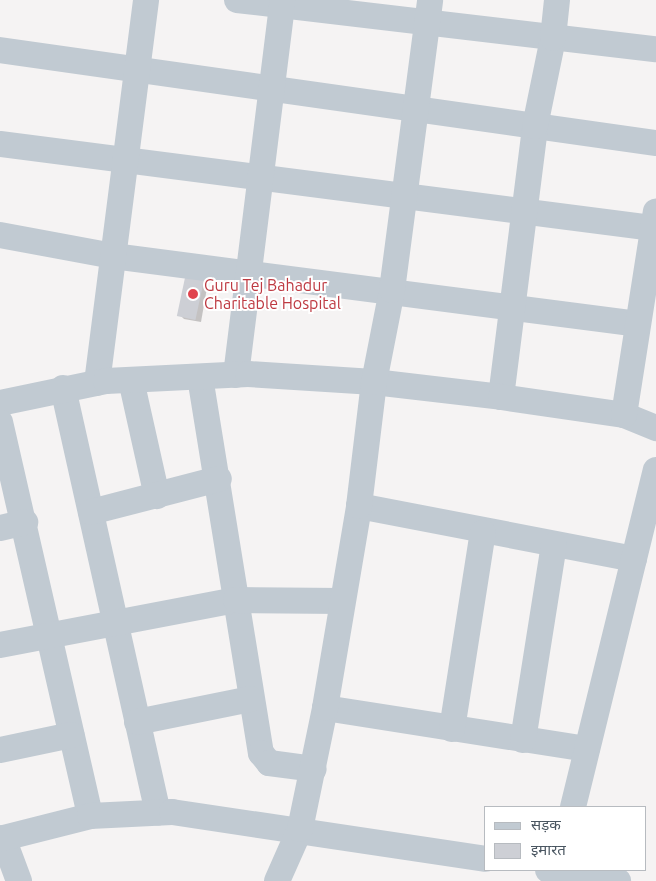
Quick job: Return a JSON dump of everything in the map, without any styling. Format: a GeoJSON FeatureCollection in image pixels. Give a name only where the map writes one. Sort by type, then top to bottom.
{"type":"FeatureCollection","features":[{"type":"Feature","properties":{"kind":"street"},"geometry":{"type":"LineString","coordinates":[[97,383],[146,0]]}},
{"type":"Feature","properties":{"kind":"street"},"geometry":{"type":"LineString","coordinates":[[237,0],[428,10],[553,38],[656,49]]}},
{"type":"Feature","properties":{"kind":"street"},"geometry":{"type":"LineString","coordinates":[[501,397],[511,305],[526,213],[535,126],[553,38],[557,0]]}},
{"type":"Feature","properties":{"kind":"street"},"geometry":{"type":"LineString","coordinates":[[236,375],[283,3]]}},
{"type":"Feature","properties":{"kind":"street"},"geometry":{"type":"LineString","coordinates":[[277,881],[300,829],[326,708],[359,506],[374,382],[392,290],[417,110],[428,10]]}},
{"type":"Feature","properties":{"kind":"street"},"geometry":{"type":"LineString","coordinates":[[0,50],[137,72],[656,143]]}},
{"type":"Feature","properties":{"kind":"street"},"geometry":{"type":"LineString","coordinates":[[0,144],[404,195],[654,231],[624,415]]}},
{"type":"Feature","properties":{"kind":"street"},"geometry":{"type":"LineString","coordinates":[[0,235],[113,256],[511,305],[638,324]]}},
{"type":"Feature","properties":{"kind":"street"},"geometry":{"type":"LineString","coordinates":[[0,403],[63,388],[97,383],[236,375],[374,382],[501,397],[624,415],[656,428]]}},
{"type":"Feature","properties":{"kind":"street"},"geometry":{"type":"LineString","coordinates":[[200,376],[219,479],[258,743],[264,759],[269,763],[314,769]]}},
{"type":"Feature","properties":{"kind":"street"},"geometry":{"type":"LineString","coordinates":[[131,380],[156,496]]}},
{"type":"Feature","properties":{"kind":"street"},"geometry":{"type":"LineString","coordinates":[[63,388],[158,812]]}},
{"type":"Feature","properties":{"kind":"street"},"geometry":{"type":"LineString","coordinates":[[0,422],[12,525],[52,636],[71,735],[90,816]]}},
{"type":"Feature","properties":{"kind":"street"},"geometry":{"type":"LineString","coordinates":[[573,806],[656,470]]}},
{"type":"Feature","properties":{"kind":"street"},"geometry":{"type":"LineString","coordinates":[[91,512],[219,479]]}},
{"type":"Feature","properties":{"kind":"street"},"geometry":{"type":"LineString","coordinates":[[359,506],[483,532],[634,559]]}},
{"type":"Feature","properties":{"kind":"street"},"geometry":{"type":"LineString","coordinates":[[452,729],[483,532]]}},
{"type":"Feature","properties":{"kind":"street"},"geometry":{"type":"LineString","coordinates":[[523,740],[554,544]]}},
{"type":"Feature","properties":{"kind":"street"},"geometry":{"type":"LineString","coordinates":[[0,645],[236,600],[342,601]]}},
{"type":"Feature","properties":{"kind":"street"},"geometry":{"type":"LineString","coordinates":[[137,722],[251,699]]}},
{"type":"Feature","properties":{"kind":"street"},"geometry":{"type":"LineString","coordinates":[[326,708],[587,749]]}},
{"type":"Feature","properties":{"kind":"street"},"geometry":{"type":"LineString","coordinates":[[0,750],[71,735]]}},
{"type":"Feature","properties":{"kind":"street"},"geometry":{"type":"LineString","coordinates":[[19,881],[2,839],[90,816],[158,812],[300,829],[483,859]]}},
{"type":"Feature","properties":{"kind":"street"},"geometry":{"type":"LineString","coordinates":[[547,872],[618,881]]}},
{"type":"Feature","properties":{"kind":"building"},"geometry":{"type":"Polygon","coordinates":[[[186,273],[205,277],[195,320],[177,316],[186,273]]]}},
{"type":"Feature","properties":{"kind":"place","name":"Guru Tej Bahadur Charitable Hospital"},"geometry":{"type":"Point","coordinates":[193,294]}}]}
